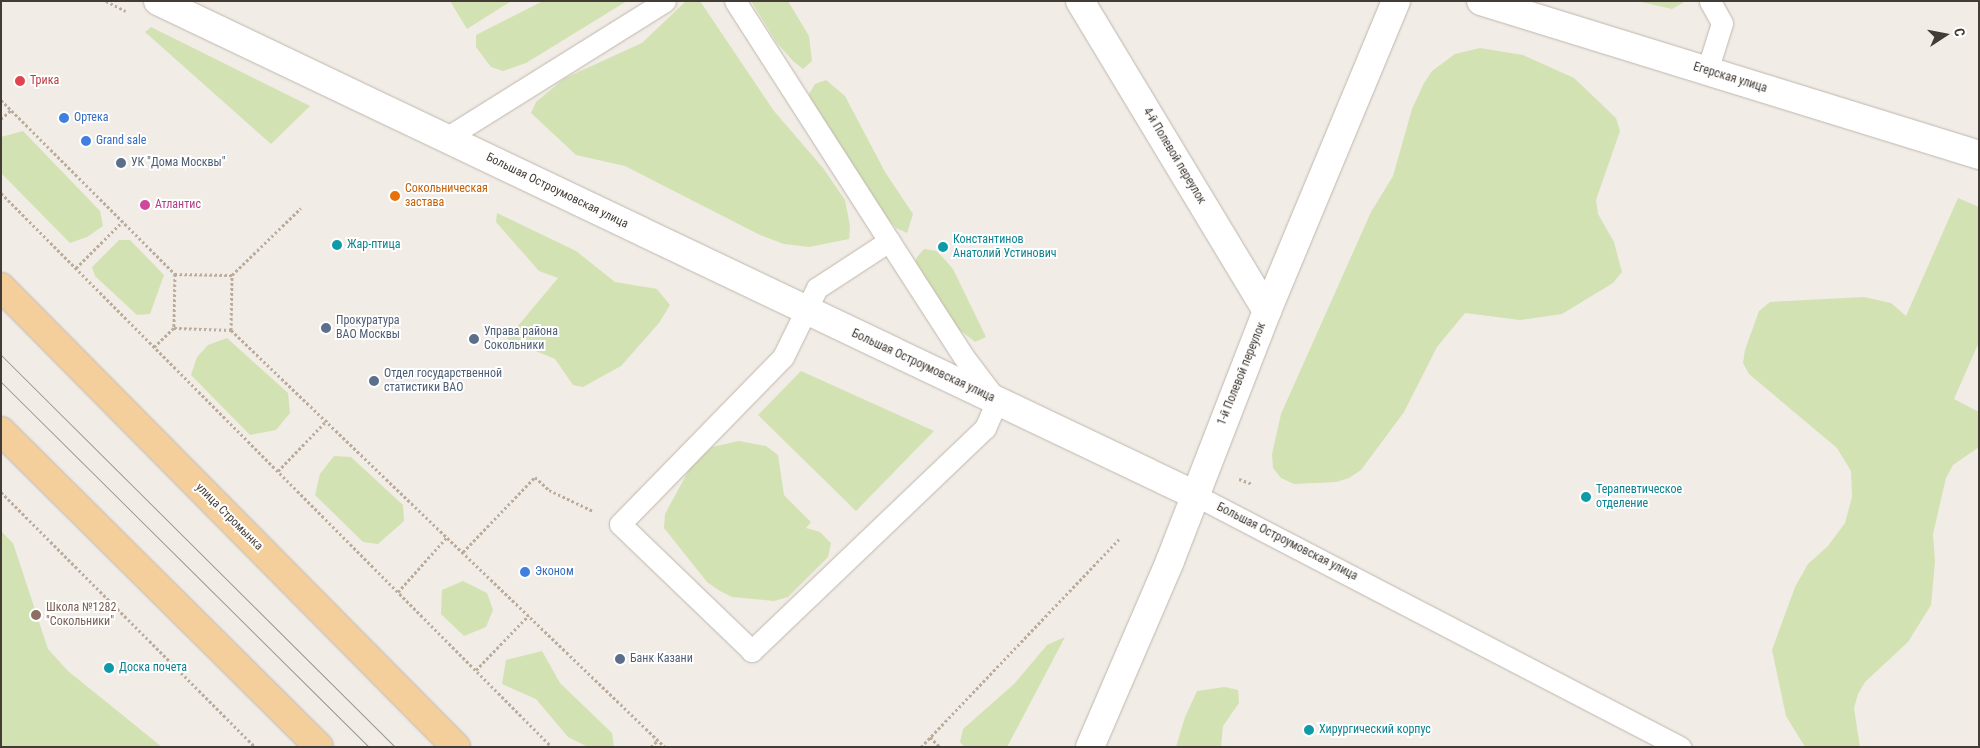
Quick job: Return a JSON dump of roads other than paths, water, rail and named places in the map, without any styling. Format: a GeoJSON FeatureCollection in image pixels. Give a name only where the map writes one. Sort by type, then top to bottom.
{"type":"FeatureCollection","features":[{"type":"Feature","properties":{"kind":"main road","name":"улица Стромынка"},"geometry":{"type":"LineString","coordinates":[[1,287],[456,747]]}},
{"type":"Feature","properties":{"kind":"main road"},"geometry":{"type":"LineString","coordinates":[[1,431],[320,747]]}},
{"type":"Feature","properties":{"kind":"street","name":"Большая Остроумовская улица"},"geometry":{"type":"LineString","coordinates":[[158,1],[1195,495]]}},
{"type":"Feature","properties":{"kind":"street","name":"4-й Полевой переулок"},"geometry":{"type":"LineString","coordinates":[[1080,1],[1267,311]]}},
{"type":"Feature","properties":{"kind":"street","name":"1-й Полевой переулок"},"geometry":{"type":"LineString","coordinates":[[1090,747],[1170,561],[1267,311],[1396,1]]}},
{"type":"Feature","properties":{"kind":"street","name":"Егерская улица"},"geometry":{"type":"LineString","coordinates":[[1481,1],[1979,155]]}},
{"type":"Feature","properties":{"kind":"lane"},"geometry":{"type":"LineString","coordinates":[[446,138],[665,1]]}},
{"type":"Feature","properties":{"kind":"lane"},"geometry":{"type":"LineString","coordinates":[[735,1],[963,356],[997,401],[985,428],[752,652],[620,524],[783,357],[817,288],[889,241]]}},
{"type":"Feature","properties":{"kind":"lane"},"geometry":{"type":"LineString","coordinates":[[1707,71],[1722,23],[1710,1]]}},
{"type":"Feature","properties":{"kind":"lane","name":"Большая Остроумовская улица"},"geometry":{"type":"LineString","coordinates":[[1195,495],[1680,747]]}},
{"type":"Feature","properties":{"kind":"tram line"},"geometry":{"type":"LineString","coordinates":[[1,355],[395,747]]}},
{"type":"Feature","properties":{"kind":"tram line"},"geometry":{"type":"LineString","coordinates":[[1,382],[369,747]]}},
{"type":"Feature","properties":{"kind":"place","name":"Трика"},"geometry":{"type":"Point","coordinates":[20,81]}},
{"type":"Feature","properties":{"kind":"place","name":"Ортека"},"geometry":{"type":"Point","coordinates":[64,118]}},
{"type":"Feature","properties":{"kind":"place","name":"Grand sale"},"geometry":{"type":"Point","coordinates":[86,141]}},
{"type":"Feature","properties":{"kind":"place","name":"УК \"Дома Москвы\""},"geometry":{"type":"Point","coordinates":[121,163]}},
{"type":"Feature","properties":{"kind":"place","name":"Сокольническая застава"},"geometry":{"type":"Point","coordinates":[395,196]}},
{"type":"Feature","properties":{"kind":"place","name":"Атлантис"},"geometry":{"type":"Point","coordinates":[145,205]}},
{"type":"Feature","properties":{"kind":"place","name":"Жар-птица"},"geometry":{"type":"Point","coordinates":[337,245]}},
{"type":"Feature","properties":{"kind":"place","name":"Константинов Анатолий Устинович"},"geometry":{"type":"Point","coordinates":[943,247]}},
{"type":"Feature","properties":{"kind":"place","name":"Прокуратура ВАО Москвы"},"geometry":{"type":"Point","coordinates":[326,328]}},
{"type":"Feature","properties":{"kind":"place","name":"Управа района Сокольники"},"geometry":{"type":"Point","coordinates":[474,339]}},
{"type":"Feature","properties":{"kind":"place","name":"Отдел государственной статистики ВАО"},"geometry":{"type":"Point","coordinates":[374,381]}},
{"type":"Feature","properties":{"kind":"place","name":"Терапевтическое отделение"},"geometry":{"type":"Point","coordinates":[1586,497]}},
{"type":"Feature","properties":{"kind":"place","name":"Эконом"},"geometry":{"type":"Point","coordinates":[525,572]}},
{"type":"Feature","properties":{"kind":"place","name":"Школа №1282 \"Сокольники\""},"geometry":{"type":"Point","coordinates":[36,615]}},
{"type":"Feature","properties":{"kind":"place","name":"Банк Казани"},"geometry":{"type":"Point","coordinates":[620,659]}},
{"type":"Feature","properties":{"kind":"place","name":"Доска почета"},"geometry":{"type":"Point","coordinates":[109,668]}},
{"type":"Feature","properties":{"kind":"place","name":"Хирургический корпус"},"geometry":{"type":"Point","coordinates":[1309,730]}}]}
